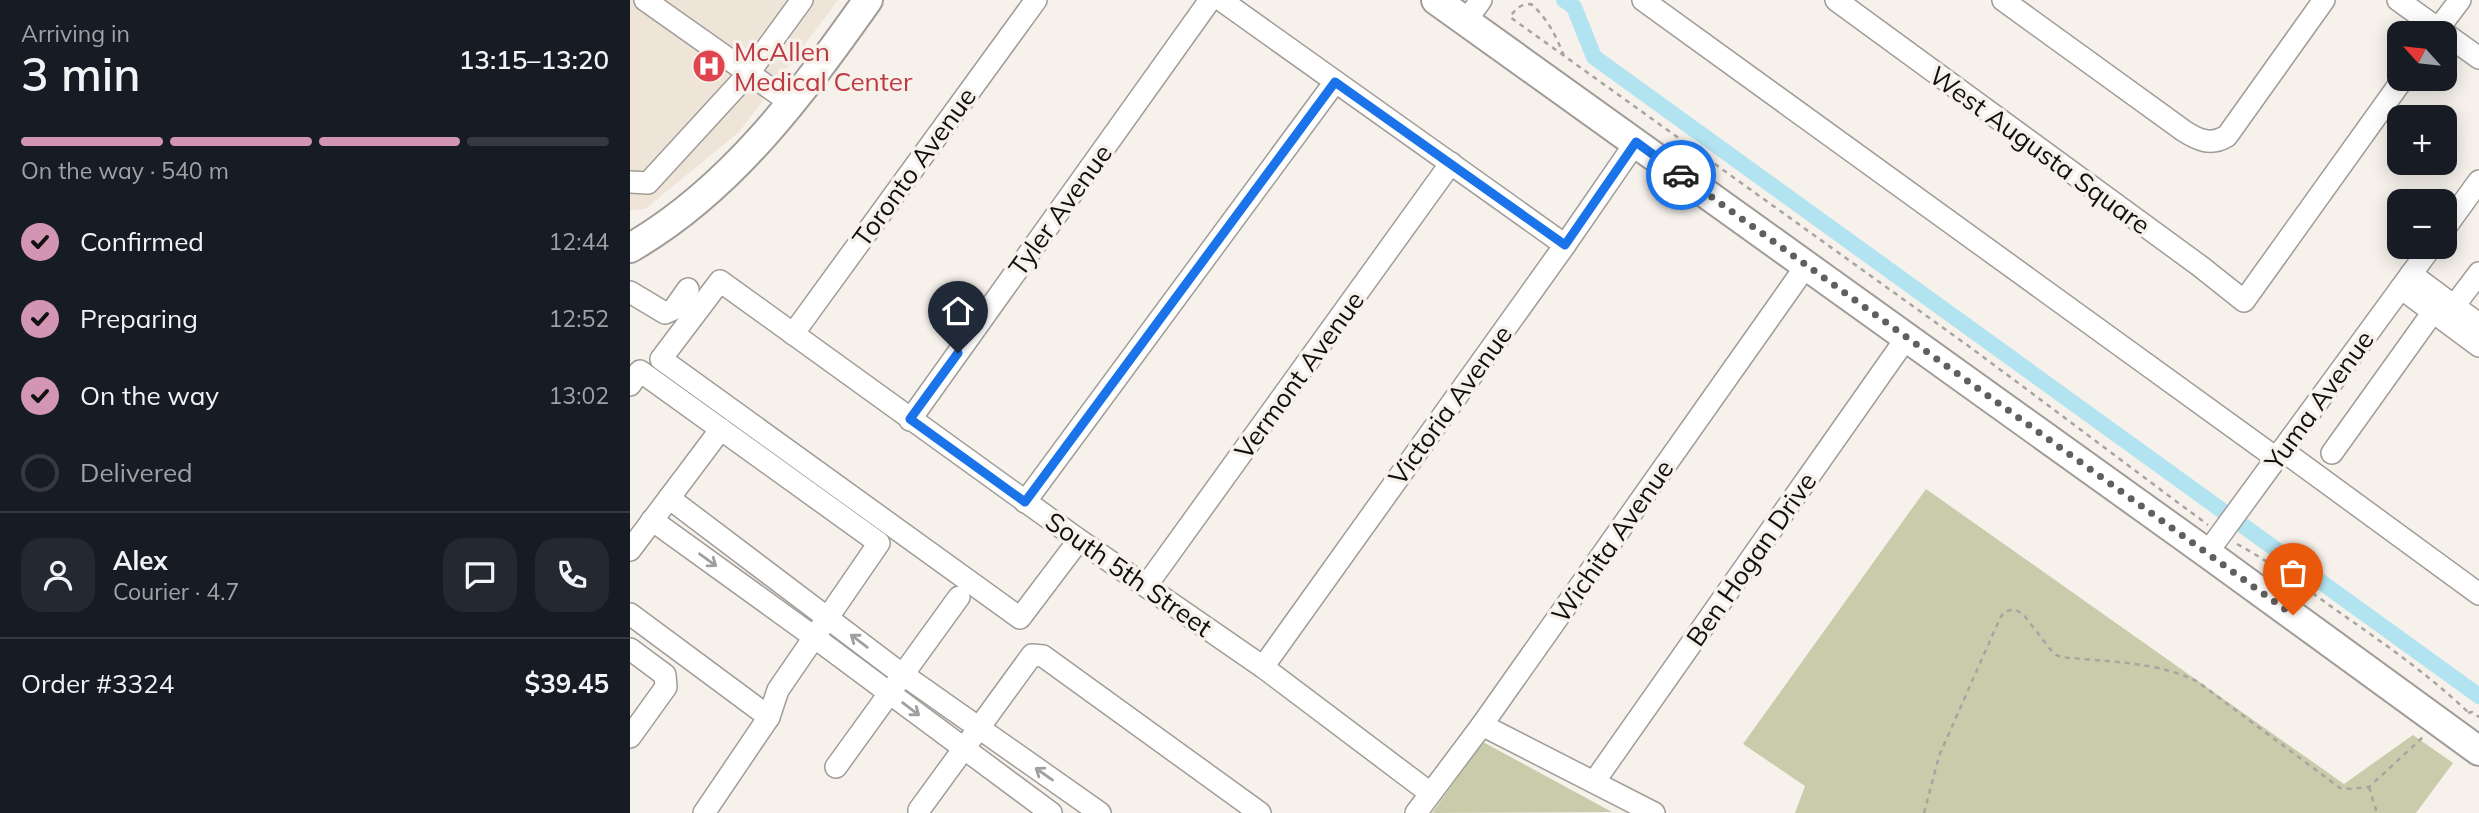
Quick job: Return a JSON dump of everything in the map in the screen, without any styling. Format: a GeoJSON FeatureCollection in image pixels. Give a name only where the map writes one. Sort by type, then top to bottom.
{"type":"FeatureCollection","features":[{"type":"Feature","properties":{"kind":"main road"},"geometry":{"type":"LineString","coordinates":[[631,246],[686,209],[734,168],[791,103],[868,0]]}},
{"type":"Feature","properties":{"kind":"main road"},"geometry":{"type":"LineString","coordinates":[[1437,0],[1474,11],[1636,142],[1806,266],[1907,337],[2220,538],[2479,751]]}},
{"type":"Feature","properties":{"kind":"street"},"geometry":{"type":"LineString","coordinates":[[645,0],[791,103]]}},
{"type":"Feature","properties":{"kind":"street"},"geometry":{"type":"LineString","coordinates":[[630,182],[648,183],[748,74],[802,0]]}},
{"type":"Feature","properties":{"kind":"street","name":"Toronto Avenue"},"geometry":{"type":"LineString","coordinates":[[793,334],[1036,0]]}},
{"type":"Feature","properties":{"kind":"street","name":"Tyler Avenue"},"geometry":{"type":"LineString","coordinates":[[910,419],[1210,0]]}},
{"type":"Feature","properties":{"kind":"street"},"geometry":{"type":"LineString","coordinates":[[1221,0],[1565,245]]}},
{"type":"Feature","properties":{"kind":"street"},"geometry":{"type":"LineString","coordinates":[[1643,0],[2479,594]]}},
{"type":"Feature","properties":{"kind":"street","name":"West Augusta Square"},"geometry":{"type":"LineString","coordinates":[[1836,0],[2244,301],[2394,91]]}},
{"type":"Feature","properties":{"kind":"street"},"geometry":{"type":"LineString","coordinates":[[2003,0],[2184,131],[2199,140],[2214,142],[2227,136],[2324,0]]}},
{"type":"Feature","properties":{"kind":"street"},"geometry":{"type":"LineString","coordinates":[[2398,0],[2424,21]]}},
{"type":"Feature","properties":{"kind":"street"},"geometry":{"type":"LineString","coordinates":[[2444,21],[2460,0]]}},
{"type":"Feature","properties":{"kind":"street"},"geometry":{"type":"LineString","coordinates":[[2457,44],[2479,58]]}},
{"type":"Feature","properties":{"kind":"street"},"geometry":{"type":"LineString","coordinates":[[1025,502],[1335,82]]}},
{"type":"Feature","properties":{"kind":"street","name":"Victoria Avenue"},"geometry":{"type":"LineString","coordinates":[[1263,667],[1636,142]]}},
{"type":"Feature","properties":{"kind":"street","name":"Vermont Avenue"},"geometry":{"type":"LineString","coordinates":[[1146,586],[1451,163]]}},
{"type":"Feature","properties":{"kind":"street"},"geometry":{"type":"LineString","coordinates":[[2457,211],[2479,181]]}},
{"type":"Feature","properties":{"kind":"street","name":"Yuma Avenue"},"geometry":{"type":"LineString","coordinates":[[2220,538],[2422,259]]}},
{"type":"Feature","properties":{"kind":"street","name":"Wichita Avenue"},"geometry":{"type":"LineString","coordinates":[[1416,813],[1482,725],[1806,266]]}},
{"type":"Feature","properties":{"kind":"street"},"geometry":{"type":"LineString","coordinates":[[2455,306],[2479,273]]}},
{"type":"Feature","properties":{"kind":"street","name":"South 5th Street"},"geometry":{"type":"LineString","coordinates":[[1079,540],[1020,618],[661,359],[720,281],[1025,502],[1263,667],[1430,793]]}},
{"type":"Feature","properties":{"kind":"street"},"geometry":{"type":"LineString","coordinates":[[2406,281],[2455,306],[2479,324]]}},
{"type":"Feature","properties":{"kind":"street"},"geometry":{"type":"LineString","coordinates":[[2406,281],[2433,312],[2479,346]]}},
{"type":"Feature","properties":{"kind":"street"},"geometry":{"type":"LineString","coordinates":[[630,292],[665,313],[674,309],[688,289]]}},
{"type":"Feature","properties":{"kind":"street"},"geometry":{"type":"LineString","coordinates":[[2332,453],[2433,312]]}},
{"type":"Feature","properties":{"kind":"street","name":"Ben Hogan Drive"},"geometry":{"type":"LineString","coordinates":[[1594,782],[1907,337]]}},
{"type":"Feature","properties":{"kind":"street"},"geometry":{"type":"LineString","coordinates":[[630,385],[640,371],[879,543],[778,690],[769,717],[704,813]]}},
{"type":"Feature","properties":{"kind":"street"},"geometry":{"type":"LineString","coordinates":[[630,550],[721,429]]}},
{"type":"Feature","properties":{"kind":"street"},"geometry":{"type":"LineString","coordinates":[[668,498],[902,673],[1100,813]]}},
{"type":"Feature","properties":{"kind":"street"},"geometry":{"type":"LineString","coordinates":[[652,520],[814,636],[1051,813]]}},
{"type":"Feature","properties":{"kind":"street"},"geometry":{"type":"LineString","coordinates":[[836,767],[959,597]]}},
{"type":"Feature","properties":{"kind":"street"},"geometry":{"type":"LineString","coordinates":[[630,614],[769,717]]}},
{"type":"Feature","properties":{"kind":"street"},"geometry":{"type":"LineString","coordinates":[[630,649],[664,675],[666,687],[630,737]]}},
{"type":"Feature","properties":{"kind":"street"},"geometry":{"type":"LineString","coordinates":[[919,813],[962,748],[1032,655],[1043,656],[1260,813]]}},
{"type":"Feature","properties":{"kind":"street"},"geometry":{"type":"LineString","coordinates":[[1482,725],[1654,813]]}},
{"type":"Feature","properties":{"kind":"path"},"geometry":{"type":"LineString","coordinates":[[1564,56],[1546,19],[1531,4],[1516,9],[1510,17],[1564,56],[1963,342],[2220,538],[2261,557],[2368,632],[2441,686],[2469,713]]}},
{"type":"Feature","properties":{"kind":"path"},"geometry":{"type":"LineString","coordinates":[[1924,813],[1939,756],[2000,618],[2004,612],[2014,609],[2023,614],[2054,654],[2061,657],[2148,666],[2184,675],[2198,682],[2340,788],[2369,787],[2423,737]]}},
{"type":"Feature","properties":{"kind":"path"},"geometry":{"type":"LineString","coordinates":[[2462,714],[2472,712],[2479,717]]}},
{"type":"Feature","properties":{"kind":"path"},"geometry":{"type":"LineString","coordinates":[[2369,787],[2377,813]]}},
{"type":"Feature","properties":{"kind":"shaded area","name":"McAllen Medical Center"},"geometry":{"type":"Polygon","coordinates":[[[630,0],[838,0],[739,132],[645,209],[630,210],[630,0]]]}},
{"type":"Feature","properties":{"kind":"green space"},"geometry":{"type":"Polygon","coordinates":[[[1926,489],[2344,784],[2413,735],[2453,763],[2416,813],[1795,813],[1805,786],[1743,744],[1926,489]]]}},
{"type":"Feature","properties":{"kind":"green space"},"geometry":{"type":"Polygon","coordinates":[[[1483,742],[1612,812],[1432,813],[1483,742]]]}},
{"type":"Feature","properties":{"kind":"waterway"},"geometry":{"type":"LineString","coordinates":[[1564,0],[1574,7],[1594,57],[2479,696]]}},
{"type":"Feature","properties":{"kind":"way so far"},"geometry":{"type":"LineString","coordinates":[[1681,175],[2293,615]]}},
{"type":"Feature","properties":{"kind":"place","name":"McAllen Medical Center"},"geometry":{"type":"Point","coordinates":[709,66]}},
{"type":"Feature","properties":{"kind":"route"},"geometry":{"type":"LineString","coordinates":[[958,353],[910,419],[1025,502],[1335,82],[1565,245],[1636,142],[1681,175]]}}]}
